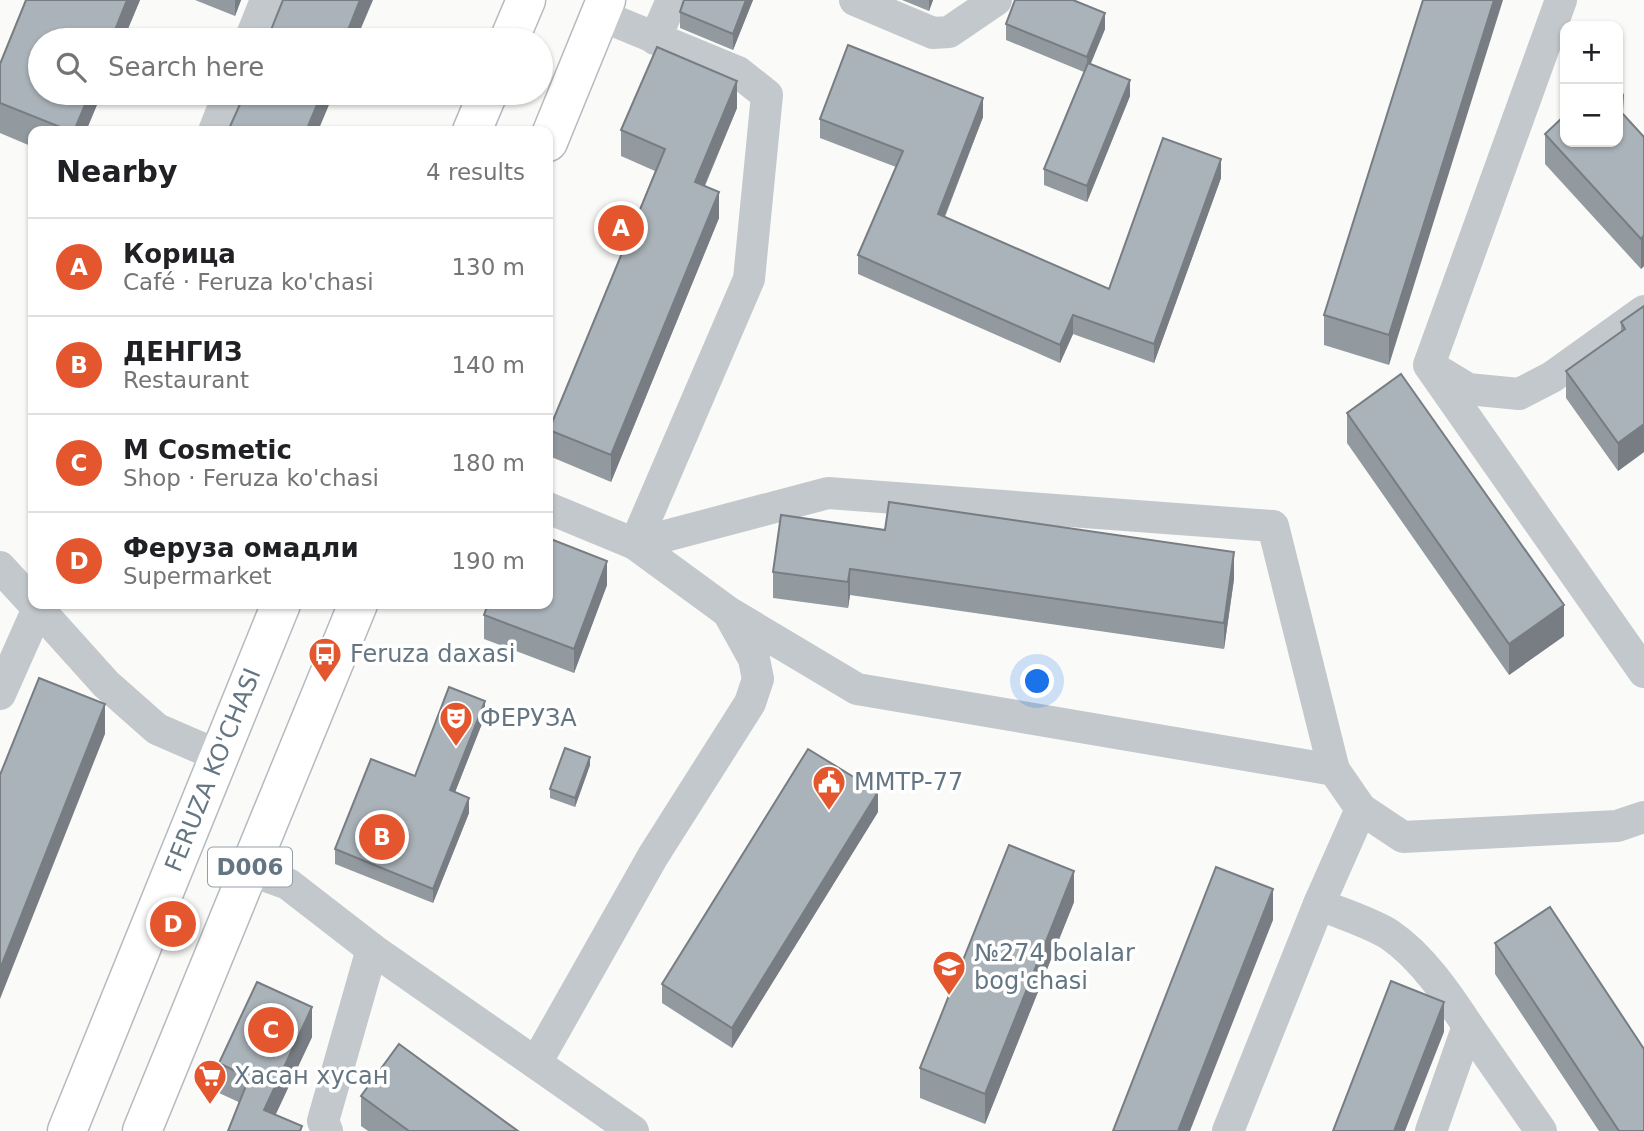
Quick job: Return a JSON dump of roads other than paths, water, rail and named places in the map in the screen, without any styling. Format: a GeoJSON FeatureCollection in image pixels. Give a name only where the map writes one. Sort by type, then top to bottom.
{"type":"FeatureCollection","features":[{"type":"Feature","properties":{"kind":"main road"},"geometry":{"type":"LineString","coordinates":[[514,28],[526,0]]}},
{"type":"Feature","properties":{"kind":"main road"},"geometry":{"type":"LineString","coordinates":[[553,130],[603,8]]}},
{"type":"Feature","properties":{"kind":"main road"},"geometry":{"type":"LineString","coordinates":[[474,126],[483,105]]}},
{"type":"Feature","properties":{"kind":"main road","name":"FERUZA KO'CHASI"},"geometry":{"type":"LineString","coordinates":[[67,1131],[279,609]]}},
{"type":"Feature","properties":{"kind":"main road","name":"D006"},"geometry":{"type":"LineString","coordinates":[[142,1131],[356,609]]}},
{"type":"Feature","properties":{"kind":"street"},"geometry":{"type":"LineString","coordinates":[[255,28],[266,0]]}},
{"type":"Feature","properties":{"kind":"street"},"geometry":{"type":"LineString","coordinates":[[655,39],[672,0]]}},
{"type":"Feature","properties":{"kind":"street"},"geometry":{"type":"LineString","coordinates":[[855,0],[933,33],[949,32],[996,0]]}},
{"type":"Feature","properties":{"kind":"street"},"geometry":{"type":"LineString","coordinates":[[1429,365],[1561,0]]}},
{"type":"Feature","properties":{"kind":"street"},"geometry":{"type":"LineString","coordinates":[[603,8],[655,39],[738,72],[766,95],[749,279],[635,544]]}},
{"type":"Feature","properties":{"kind":"street"},"geometry":{"type":"LineString","coordinates":[[216,126],[224,105]]}},
{"type":"Feature","properties":{"kind":"street"},"geometry":{"type":"LineString","coordinates":[[1429,365],[1468,389],[1520,394],[1552,377],[1644,311]]}},
{"type":"Feature","properties":{"kind":"street"},"geometry":{"type":"LineString","coordinates":[[1429,365],[1644,673]]}},
{"type":"Feature","properties":{"kind":"street"},"geometry":{"type":"LineString","coordinates":[[635,544],[828,493],[1273,526],[1334,770],[1361,808],[1402,837],[1617,826],[1644,817]]}},
{"type":"Feature","properties":{"kind":"street"},"geometry":{"type":"LineString","coordinates":[[553,510],[635,544],[727,612],[857,689],[1334,770]]}},
{"type":"Feature","properties":{"kind":"street"},"geometry":{"type":"LineString","coordinates":[[0,567],[28,597]]}},
{"type":"Feature","properties":{"kind":"street"},"geometry":{"type":"LineString","coordinates":[[0,694],[34,609]]}},
{"type":"Feature","properties":{"kind":"street"},"geometry":{"type":"LineString","coordinates":[[40,609],[106,684],[157,729],[219,756]]}},
{"type":"Feature","properties":{"kind":"street"},"geometry":{"type":"LineString","coordinates":[[536,1063],[653,856],[750,703],[758,679],[754,659],[727,612]]}},
{"type":"Feature","properties":{"kind":"street"},"geometry":{"type":"LineString","coordinates":[[1228,1131],[1319,904],[1361,808]]}},
{"type":"Feature","properties":{"kind":"street"},"geometry":{"type":"LineString","coordinates":[[249,870],[288,884],[372,949],[633,1131]]}},
{"type":"Feature","properties":{"kind":"street"},"geometry":{"type":"LineString","coordinates":[[1319,904],[1389,934],[1422,965],[1447,992],[1541,1131]]}},
{"type":"Feature","properties":{"kind":"street"},"geometry":{"type":"LineString","coordinates":[[327,1131],[323,1121],[372,949]]}},
{"type":"Feature","properties":{"kind":"street"},"geometry":{"type":"LineString","coordinates":[[1431,1131],[1468,1026]]}},
{"type":"Feature","properties":{"kind":"place","name":"Корица"},"geometry":{"type":"Point","coordinates":[621,228]}},
{"type":"Feature","properties":{"kind":"place","name":"Feruza daxasi"},"geometry":{"type":"Point","coordinates":[325,684]}},
{"type":"Feature","properties":{"kind":"place","name":"ФЕРУЗА"},"geometry":{"type":"Point","coordinates":[456,748]}},
{"type":"Feature","properties":{"kind":"place","name":"MMTP-77"},"geometry":{"type":"Point","coordinates":[829,812]}},
{"type":"Feature","properties":{"kind":"place","name":"ДЕНГИЗ"},"geometry":{"type":"Point","coordinates":[382,837]}},
{"type":"Feature","properties":{"kind":"place","name":"Феруза омадли"},"geometry":{"type":"Point","coordinates":[173,924]}},
{"type":"Feature","properties":{"kind":"place","name":"№274 bolalar bog'chasi"},"geometry":{"type":"Point","coordinates":[949,997]}},
{"type":"Feature","properties":{"kind":"place","name":"M Cosmetic"},"geometry":{"type":"Point","coordinates":[271,1030]}},
{"type":"Feature","properties":{"kind":"place","name":"Хасан хусан"},"geometry":{"type":"Point","coordinates":[210,1106]}}]}
